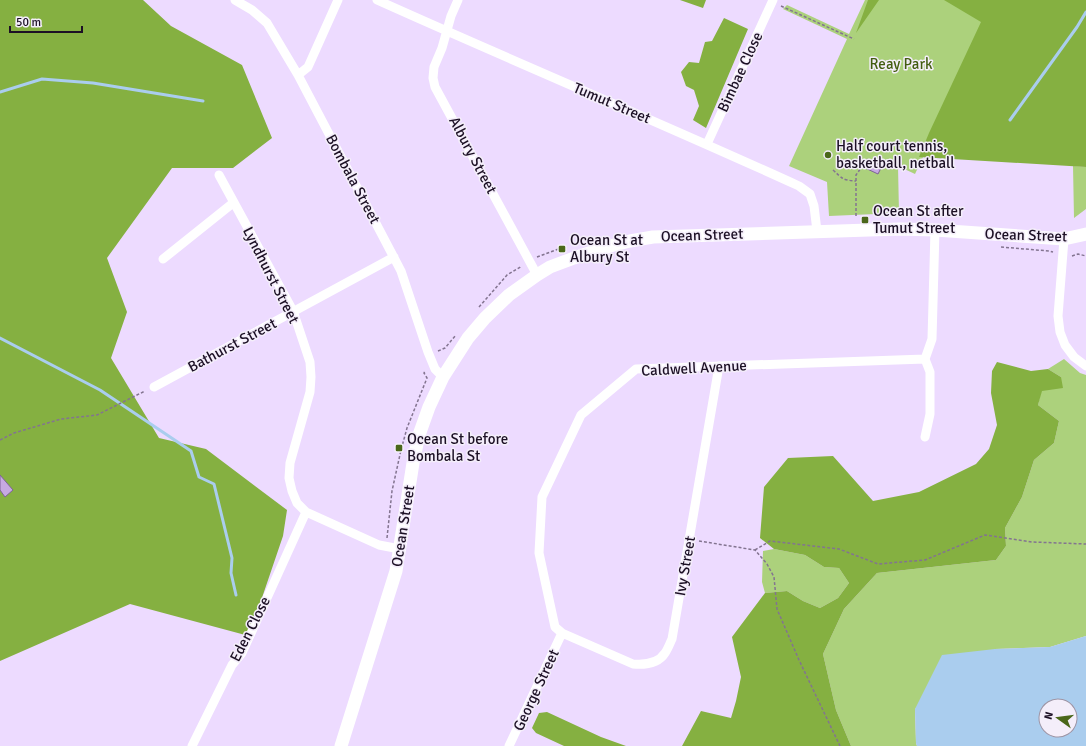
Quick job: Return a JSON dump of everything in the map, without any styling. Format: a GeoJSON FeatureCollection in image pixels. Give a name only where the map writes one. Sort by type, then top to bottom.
{"type":"FeatureCollection","features":[{"type":"Feature","properties":{"kind":"street","name":"Bombala Street"},"geometry":{"type":"LineString","coordinates":[[235,0],[252,10],[267,23],[298,75],[401,271],[428,352],[435,368],[442,377]]}},
{"type":"Feature","properties":{"kind":"street"},"geometry":{"type":"LineString","coordinates":[[298,75],[308,67],[338,0]]}},
{"type":"Feature","properties":{"kind":"street","name":"Tumut Street"},"geometry":{"type":"LineString","coordinates":[[377,0],[707,144],[799,186],[810,194],[814,206],[816,231]]}},
{"type":"Feature","properties":{"kind":"street","name":"Albury Street"},"geometry":{"type":"LineString","coordinates":[[458,0],[451,16],[442,48],[434,68],[436,87],[537,275]]}},
{"type":"Feature","properties":{"kind":"street","name":"Bimbae Close"},"geometry":{"type":"LineString","coordinates":[[707,144],[772,1]]}},
{"type":"Feature","properties":{"kind":"street","name":"Lyndhurst Street"},"geometry":{"type":"LineString","coordinates":[[219,174],[293,312],[310,362],[310,392],[290,463],[289,478],[292,491],[298,503],[306,512]]}},
{"type":"Feature","properties":{"kind":"street"},"geometry":{"type":"LineString","coordinates":[[163,259],[234,203]]}},
{"type":"Feature","properties":{"kind":"street","name":"Ocean Street"},"geometry":{"type":"LineString","coordinates":[[341,746],[396,571],[413,463],[419,435],[429,407],[442,377],[468,338],[485,318],[509,295],[537,275],[550,267],[574,258],[630,240],[653,237],[900,229],[1064,239],[1086,234]]}},
{"type":"Feature","properties":{"kind":"street"},"geometry":{"type":"LineString","coordinates":[[925,437],[930,414],[930,372],[925,359],[932,339],[935,230]]}},
{"type":"Feature","properties":{"kind":"street"},"geometry":{"type":"LineString","coordinates":[[1064,239],[1058,316],[1060,332],[1064,345],[1074,357],[1086,366]]}},
{"type":"Feature","properties":{"kind":"street","name":"Bathurst Street"},"geometry":{"type":"LineString","coordinates":[[154,387],[394,257]]}},
{"type":"Feature","properties":{"kind":"street","name":"Caldwell Avenue"},"geometry":{"type":"LineString","coordinates":[[562,633],[555,627],[539,553],[542,497],[580,414],[636,369],[925,359]]}},
{"type":"Feature","properties":{"kind":"street","name":"Ivy Street"},"geometry":{"type":"LineString","coordinates":[[562,633],[633,664],[645,665],[655,661],[665,654],[672,639],[719,366]]}},
{"type":"Feature","properties":{"kind":"street"},"geometry":{"type":"LineString","coordinates":[[306,512],[379,545],[400,549]]}},
{"type":"Feature","properties":{"kind":"street","name":"Eden Close"},"geometry":{"type":"LineString","coordinates":[[192,746],[232,665],[242,653],[306,512]]}},
{"type":"Feature","properties":{"kind":"street","name":"George Street"},"geometry":{"type":"LineString","coordinates":[[509,746],[562,633]]}},
{"type":"Feature","properties":{"kind":"path"},"geometry":{"type":"LineString","coordinates":[[772,1],[854,39]]}},
{"type":"Feature","properties":{"kind":"path"},"geometry":{"type":"LineString","coordinates":[[856,216],[856,175],[863,165]]}},
{"type":"Feature","properties":{"kind":"path"},"geometry":{"type":"LineString","coordinates":[[833,170],[839,177],[856,181]]}},
{"type":"Feature","properties":{"kind":"path"},"geometry":{"type":"LineString","coordinates":[[1068,256],[1078,254],[1086,256]]}},
{"type":"Feature","properties":{"kind":"path"},"geometry":{"type":"LineString","coordinates":[[0,440],[14,433],[61,419],[97,415],[154,387]]}},
{"type":"Feature","properties":{"kind":"path"},"geometry":{"type":"LineString","coordinates":[[690,540],[755,550],[770,541],[839,549],[878,564],[925,560],[985,535],[1032,542],[1086,544]]}},
{"type":"Feature","properties":{"kind":"path"},"geometry":{"type":"LineString","coordinates":[[755,550],[767,564],[774,577],[777,609],[799,660],[840,746]]}},
{"type":"Feature","properties":{"kind":"green space"},"geometry":{"type":"Polygon","coordinates":[[[0,0],[143,0],[171,26],[242,65],[272,138],[233,168],[172,168],[107,258],[127,312],[111,358],[159,438],[206,449],[287,510],[283,536],[249,636],[130,604],[0,661],[0,0]]]}},
{"type":"Feature","properties":{"kind":"green space"},"geometry":{"type":"Polygon","coordinates":[[[680,0],[706,0],[703,8],[680,0]]]}},
{"type":"Feature","properties":{"kind":"green space","name":"Reay Park"},"geometry":{"type":"Polygon","coordinates":[[[865,0],[959,0],[990,15],[915,174],[898,166],[899,213],[829,216],[827,182],[789,166],[847,39],[783,9],[787,5],[849,34],[865,0]]]}},
{"type":"Feature","properties":{"kind":"green space"},"geometry":{"type":"Polygon","coordinates":[[[868,0],[879,0],[856,33],[868,0]]]}},
{"type":"Feature","properties":{"kind":"green space"},"geometry":{"type":"Polygon","coordinates":[[[944,0],[1086,0],[1086,167],[919,157],[981,22],[944,0]]]}},
{"type":"Feature","properties":{"kind":"green space"},"geometry":{"type":"Polygon","coordinates":[[[724,18],[748,29],[706,128],[693,120],[699,106],[694,90],[686,86],[681,72],[689,62],[699,63],[705,42],[712,41],[724,18]]]}},
{"type":"Feature","properties":{"kind":"green space"},"geometry":{"type":"Polygon","coordinates":[[[1073,166],[1086,167],[1086,209],[1074,218],[1073,166]]]}},
{"type":"Feature","properties":{"kind":"green space"},"geometry":{"type":"Polygon","coordinates":[[[1064,359],[1080,373],[1086,375],[1086,636],[1050,647],[995,649],[915,709],[917,746],[851,746],[836,710],[823,654],[844,609],[877,573],[996,560],[1006,546],[1005,528],[1022,497],[1034,460],[1054,443],[1059,421],[1038,405],[1041,391],[1061,377],[1048,369],[1064,359]]]}},
{"type":"Feature","properties":{"kind":"green space"},"geometry":{"type":"Polygon","coordinates":[[[997,362],[1031,371],[1048,369],[1061,377],[1063,388],[1042,391],[1038,405],[1059,421],[1054,443],[1034,460],[1022,497],[1005,528],[1006,546],[996,560],[877,573],[844,609],[823,654],[836,710],[851,746],[682,746],[701,711],[731,718],[741,677],[732,637],[765,593],[787,591],[803,601],[820,608],[838,598],[849,583],[839,568],[824,567],[805,555],[774,549],[760,538],[764,487],[788,458],[833,456],[873,501],[919,492],[976,464],[989,449],[997,425],[991,393],[992,371],[997,362]]]}},
{"type":"Feature","properties":{"kind":"green space"},"geometry":{"type":"Polygon","coordinates":[[[774,549],[805,555],[824,567],[839,568],[849,583],[838,598],[820,608],[803,601],[787,591],[765,593],[762,582],[763,551],[774,549]]]}},
{"type":"Feature","properties":{"kind":"green space"},"geometry":{"type":"Polygon","coordinates":[[[547,712],[601,737],[626,746],[564,746],[536,733],[532,728],[539,713],[547,712]]]}},
{"type":"Feature","properties":{"kind":"water"},"geometry":{"type":"Polygon","coordinates":[[[1086,636],[1086,746],[917,746],[915,709],[942,655],[995,649],[1050,647],[1086,636]]]}},
{"type":"Feature","properties":{"kind":"building"},"geometry":{"type":"Polygon","coordinates":[[[867,159],[882,166],[878,174],[863,167],[867,159]]]}},
{"type":"Feature","properties":{"kind":"building"},"geometry":{"type":"Polygon","coordinates":[[[0,475],[13,490],[5,497],[0,490],[0,475]]]}},
{"type":"Feature","properties":{"kind":"waterway"},"geometry":{"type":"LineString","coordinates":[[1010,120],[1077,27],[1086,12]]}},
{"type":"Feature","properties":{"kind":"waterway"},"geometry":{"type":"LineString","coordinates":[[0,92],[42,79],[93,83],[203,101]]}},
{"type":"Feature","properties":{"kind":"waterway"},"geometry":{"type":"LineString","coordinates":[[0,338],[100,390],[191,451],[199,477],[214,484],[232,558],[231,573],[236,595]]}},
{"type":"Feature","properties":{"kind":"place","name":"Half court tennis, basketball, netball"},"geometry":{"type":"Point","coordinates":[828,155]}},
{"type":"Feature","properties":{"kind":"place","name":"Ocean St after Tumut Street"},"geometry":{"type":"Point","coordinates":[865,220]}},
{"type":"Feature","properties":{"kind":"place","name":"Ocean St at Albury St"},"geometry":{"type":"Point","coordinates":[562,249]}},
{"type":"Feature","properties":{"kind":"place","name":"Ocean St before Bombala St"},"geometry":{"type":"Point","coordinates":[399,448]}}]}
